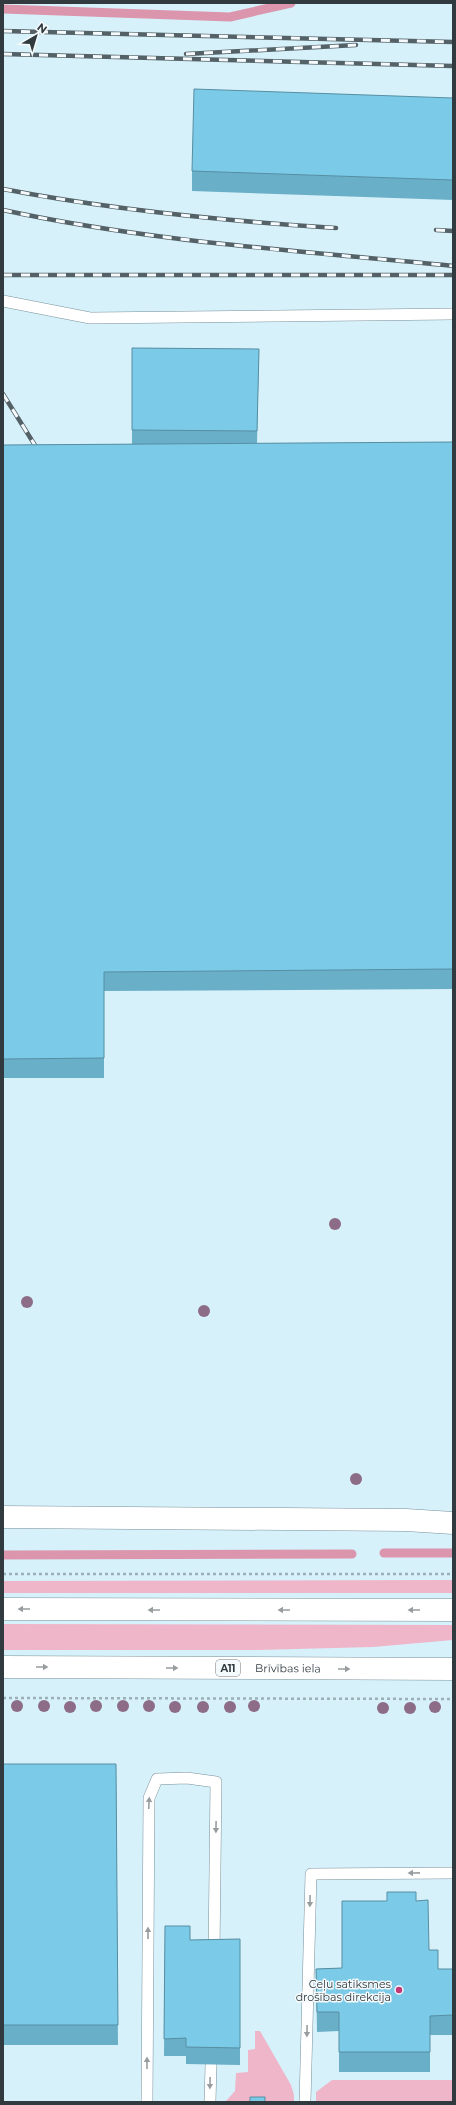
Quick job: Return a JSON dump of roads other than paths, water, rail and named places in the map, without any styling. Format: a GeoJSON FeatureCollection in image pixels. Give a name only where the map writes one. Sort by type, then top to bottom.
{"type":"FeatureCollection","features":[{"type":"Feature","properties":{"kind":"main road"},"geometry":{"type":"LineString","coordinates":[[3,1517],[406,1520],[453,1523]]}},
{"type":"Feature","properties":{"kind":"main road"},"geometry":{"type":"LineString","coordinates":[[3,1609],[453,1610]]}},
{"type":"Feature","properties":{"kind":"main road","name":"Brīvības iela"},"geometry":{"type":"LineString","coordinates":[[3,1667],[453,1669]]}},
{"type":"Feature","properties":{"kind":"lane"},"geometry":{"type":"LineString","coordinates":[[3,301],[90,318],[453,314]]}},
{"type":"Feature","properties":{"kind":"lane"},"geometry":{"type":"LineString","coordinates":[[147,2102],[149,1798],[157,1779],[187,1778],[216,1782],[214,1956]]}},
{"type":"Feature","properties":{"kind":"lane"},"geometry":{"type":"LineString","coordinates":[[305,2102],[311,1874],[453,1873]]}},
{"type":"Feature","properties":{"kind":"lane"},"geometry":{"type":"LineString","coordinates":[[210,2102],[211,2064]]}},
{"type":"Feature","properties":{"kind":"waterway"},"geometry":{"type":"LineString","coordinates":[[3,9],[230,17],[291,3]]}},
{"type":"Feature","properties":{"kind":"waterway"},"geometry":{"type":"LineString","coordinates":[[384,1553],[453,1553]]}},
{"type":"Feature","properties":{"kind":"waterway"},"geometry":{"type":"LineString","coordinates":[[3,1555],[352,1554]]}},
{"type":"Feature","properties":{"kind":"railway"},"geometry":{"type":"LineString","coordinates":[[3,31],[453,42]]}},
{"type":"Feature","properties":{"kind":"railway"},"geometry":{"type":"LineString","coordinates":[[186,54],[356,45]]}},
{"type":"Feature","properties":{"kind":"railway"},"geometry":{"type":"LineString","coordinates":[[3,54],[453,66]]}},
{"type":"Feature","properties":{"kind":"railway"},"geometry":{"type":"LineString","coordinates":[[3,189],[86,203],[169,214],[336,228]]}},
{"type":"Feature","properties":{"kind":"railway"},"geometry":{"type":"LineString","coordinates":[[3,210],[59,221],[171,238],[453,266]]}},
{"type":"Feature","properties":{"kind":"railway"},"geometry":{"type":"LineString","coordinates":[[436,230],[453,231]]}},
{"type":"Feature","properties":{"kind":"railway"},"geometry":{"type":"LineString","coordinates":[[3,275],[453,275]]}},
{"type":"Feature","properties":{"kind":"railway"},"geometry":{"type":"LineString","coordinates":[[3,394],[41,455]]}},
{"type":"Feature","properties":{"kind":"place","name":"Ceļu satiksmes drošības direkcija"},"geometry":{"type":"Point","coordinates":[399,1990]}}]}
